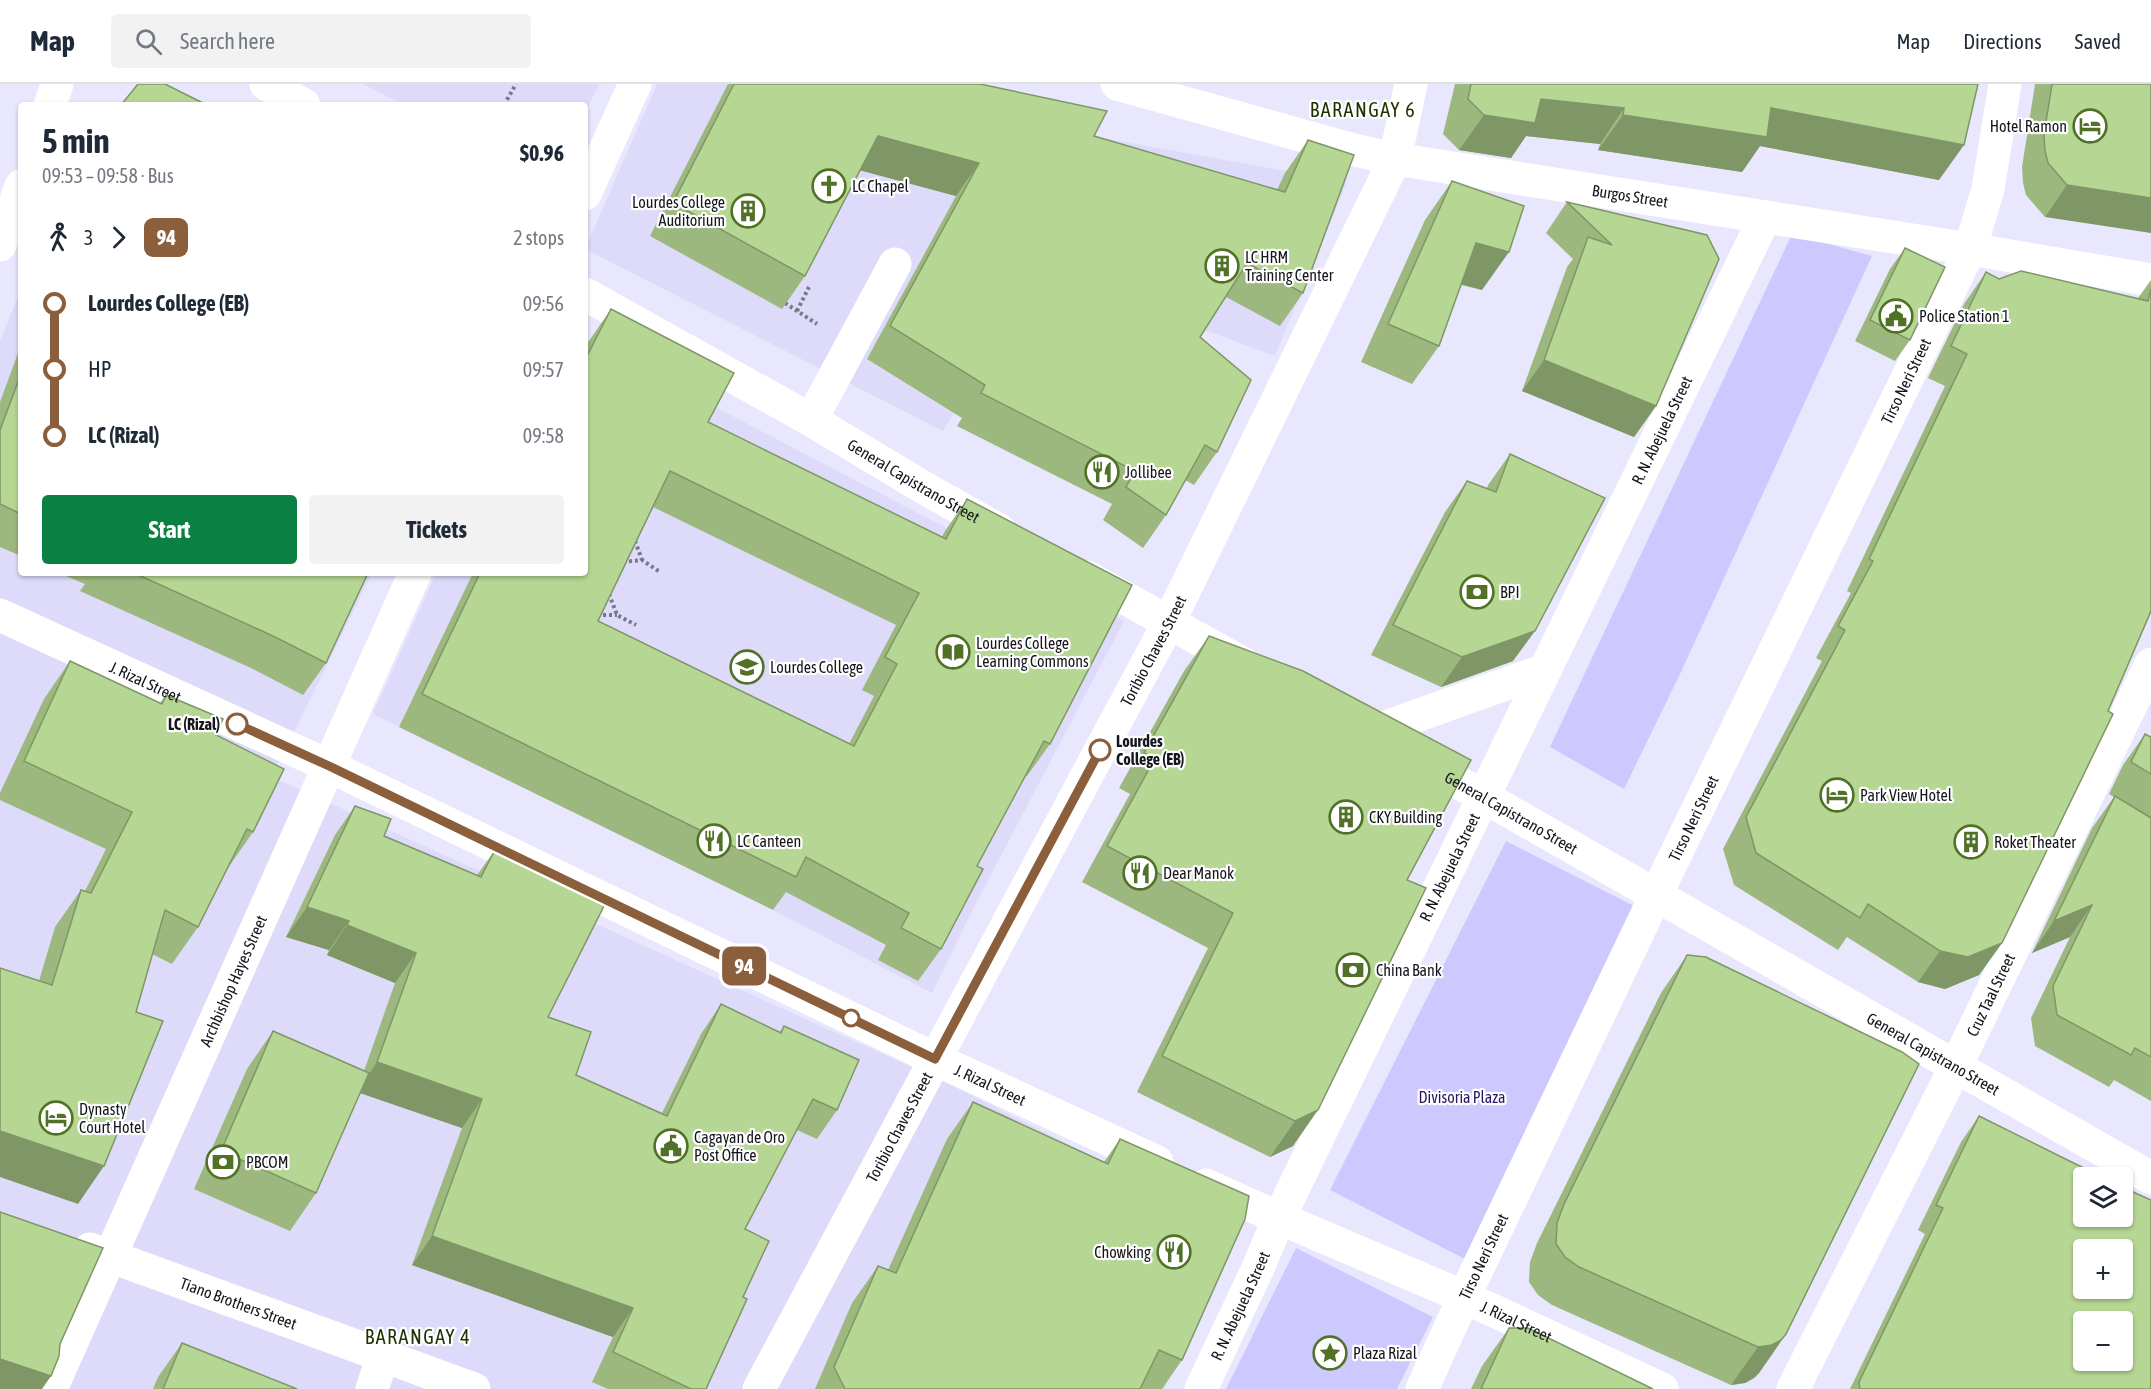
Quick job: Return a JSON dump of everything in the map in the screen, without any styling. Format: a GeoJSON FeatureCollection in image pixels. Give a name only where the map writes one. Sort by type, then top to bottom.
{"type":"FeatureCollection","features":[{"type":"Feature","properties":{"kind":"street"},"geometry":{"type":"LineString","coordinates":[[51,102],[57,84]]}},
{"type":"Feature","properties":{"kind":"street"},"geometry":{"type":"LineString","coordinates":[[266,84],[299,102]]}},
{"type":"Feature","properties":{"kind":"street"},"geometry":{"type":"LineString","coordinates":[[304,84],[313,102]]}},
{"type":"Feature","properties":{"kind":"street"},"geometry":{"type":"LineString","coordinates":[[588,187],[635,84]]}},
{"type":"Feature","properties":{"kind":"street","name":"Burgos Street"},"geometry":{"type":"LineString","coordinates":[[1117,84],[1350,149],[1395,159],[1970,249],[2151,280]]}},
{"type":"Feature","properties":{"kind":"street","name":"Toribio Chaves Street"},"geometry":{"type":"LineString","coordinates":[[759,1389],[1168,622],[1395,159],[1411,84]]}},
{"type":"Feature","properties":{"kind":"street","name":"Tirso Neri Street"},"geometry":{"type":"LineString","coordinates":[[1422,1389],[1656,895],[1970,249],[1988,189],[2006,84]]}},
{"type":"Feature","properties":{"kind":"street"},"geometry":{"type":"LineString","coordinates":[[0,245],[18,194]]}},
{"type":"Feature","properties":{"kind":"street","name":"R. N. Abejuela Street"},"geometry":{"type":"LineString","coordinates":[[1201,1389],[1279,1218],[1765,218]]}},
{"type":"Feature","properties":{"kind":"street"},"geometry":{"type":"LineString","coordinates":[[811,420],[895,264]]}},
{"type":"Feature","properties":{"kind":"street","name":"General Capistrano Street"},"geometry":{"type":"LineString","coordinates":[[588,296],[811,420],[926,489],[1027,544]]}},
{"type":"Feature","properties":{"kind":"street"},"geometry":{"type":"LineString","coordinates":[[1057,561],[1269,677]]}},
{"type":"Feature","properties":{"kind":"street","name":"Archbishop Hayes Street"},"geometry":{"type":"LineString","coordinates":[[51,1389],[414,576]]}},
{"type":"Feature","properties":{"kind":"street","name":"J. Rizal Street"},"geometry":{"type":"LineString","coordinates":[[0,615],[329,766],[935,1059],[1279,1218],[1464,1297],[1662,1389]]}},
{"type":"Feature","properties":{"kind":"street","name":"Cruz Taal Street"},"geometry":{"type":"LineString","coordinates":[[1793,1389],[1955,1068],[2151,664]]}},
{"type":"Feature","properties":{"kind":"street"},"geometry":{"type":"LineString","coordinates":[[1369,733],[1545,670]]}},
{"type":"Feature","properties":{"kind":"street","name":"General Capistrano Street"},"geometry":{"type":"LineString","coordinates":[[1339,716],[1485,796],[1955,1068],[2151,1178]]}},
{"type":"Feature","properties":{"kind":"street"},"geometry":{"type":"LineString","coordinates":[[2084,801],[2113,818]]}},
{"type":"Feature","properties":{"kind":"street","name":"Tiano Brothers Street"},"geometry":{"type":"LineString","coordinates":[[66,1241],[110,1255],[474,1389]]}},
{"type":"Feature","properties":{"kind":"street"},"geometry":{"type":"LineString","coordinates":[[372,1389],[383,1356]]}},
{"type":"Feature","properties":{"kind":"path"},"geometry":{"type":"LineString","coordinates":[[506,102],[516,84]]}},
{"type":"Feature","properties":{"kind":"path"},"geometry":{"type":"LineString","coordinates":[[797,311],[809,287]]}},
{"type":"Feature","properties":{"kind":"path"},"geometry":{"type":"LineString","coordinates":[[632,536],[642,560],[660,572]]}},
{"type":"Feature","properties":{"kind":"path"},"geometry":{"type":"LineString","coordinates":[[619,563],[642,560]]}},
{"type":"Feature","properties":{"kind":"path"},"geometry":{"type":"LineString","coordinates":[[607,588],[617,615]]}},
{"type":"Feature","properties":{"kind":"path"},"geometry":{"type":"LineString","coordinates":[[594,616],[617,615],[636,625]]}},
{"type":"Feature","properties":{"kind":"shaded area"},"geometry":{"type":"Polygon","coordinates":[[[363,84],[599,84],[588,107],[588,102],[398,102],[363,84]]]}},
{"type":"Feature","properties":{"kind":"shaded area"},"geometry":{"type":"Polygon","coordinates":[[[657,84],[945,84],[1097,137],[1347,182],[1275,356],[1030,265],[971,384],[943,431],[588,251],[588,242],[657,84]]]}},
{"type":"Feature","properties":{"kind":"shaded area"},"geometry":{"type":"Polygon","coordinates":[[[18,296],[18,576],[371,576],[272,777],[951,1085],[1240,1231],[1164,1389],[0,1389],[0,341],[18,296]]]}},
{"type":"Feature","properties":{"kind":"shaded area","name":"Lourdes College"},"geometry":{"type":"Polygon","coordinates":[[[588,341],[1124,621],[973,909],[932,993],[773,910],[373,714],[435,576],[588,576],[588,341]]]}},
{"type":"Feature","properties":{"kind":"green space"},"geometry":{"type":"Polygon","coordinates":[[[1792,234],[1872,256],[1681,672],[1624,789],[1550,747],[1792,234]]]}},
{"type":"Feature","properties":{"kind":"green space","name":"Divisoria Plaza"},"geometry":{"type":"Polygon","coordinates":[[[1506,841],[1642,910],[1465,1259],[1330,1190],[1506,841]]]}},
{"type":"Feature","properties":{"kind":"green space","name":"Plaza Rizal"},"geometry":{"type":"Polygon","coordinates":[[[1296,1248],[1433,1317],[1397,1389],[1226,1389],[1296,1248]]]}},
{"type":"Feature","properties":{"kind":"building"},"geometry":{"type":"Polygon","coordinates":[[[138,84],[165,84],[201,102],[123,102],[138,84]]]}},
{"type":"Feature","properties":{"kind":"building"},"geometry":{"type":"Polygon","coordinates":[[[734,84],[980,84],[1107,111],[1094,136],[1285,192],[1308,140],[1354,155],[1303,293],[1247,263],[1200,337],[1251,380],[1217,452],[1205,445],[1166,515],[1126,487],[1135,471],[981,393],[985,385],[890,326],[979,163],[878,136],[805,276],[673,203],[734,84]]]}},
{"type":"Feature","properties":{"kind":"building"},"geometry":{"type":"Polygon","coordinates":[[[1471,84],[1978,84],[1964,145],[1771,108],[1767,137],[1623,115],[1624,108],[1541,99],[1535,123],[1484,115],[1468,99],[1471,84]]]}},
{"type":"Feature","properties":{"kind":"building","name":"Hotel Ramon"},"geometry":{"type":"Polygon","coordinates":[[[2052,84],[2151,84],[2151,198],[2067,185],[2048,163],[2045,151],[2044,135],[2052,84]]]}},
{"type":"Feature","properties":{"kind":"building"},"geometry":{"type":"Polygon","coordinates":[[[1452,181],[1524,206],[1509,252],[1476,243],[1439,346],[1388,324],[1452,181]]]}},
{"type":"Feature","properties":{"kind":"building"},"geometry":{"type":"Polygon","coordinates":[[[1567,202],[1707,235],[1719,259],[1656,406],[1544,360],[1588,237],[1612,245],[1567,202]]]}},
{"type":"Feature","properties":{"kind":"building"},"geometry":{"type":"Polygon","coordinates":[[[1905,248],[1945,267],[1910,340],[1870,320],[1905,248]]]}},
{"type":"Feature","properties":{"kind":"building"},"geometry":{"type":"Polygon","coordinates":[[[2021,271],[2148,301],[2151,289],[2151,611],[2108,711],[2113,714],[2002,943],[1968,957],[1940,951],[1868,904],[1860,918],[1756,853],[1746,817],[1845,630],[1838,626],[1873,561],[1869,559],[1967,354],[1951,346],[1986,272],[1999,279],[2021,271]]]}},
{"type":"Feature","properties":{"kind":"building","name":"Lourdes College"},"geometry":{"type":"Polygon","coordinates":[[[611,309],[734,373],[708,422],[946,539],[967,499],[1132,585],[1050,744],[1044,741],[977,866],[983,869],[941,949],[901,928],[909,913],[806,857],[796,877],[422,694],[479,576],[588,576],[588,354],[611,309]],[[670,471],[598,621],[854,746],[897,664],[885,657],[919,593],[670,471]]]}},
{"type":"Feature","properties":{"kind":"building"},"geometry":{"type":"Polygon","coordinates":[[[18,382],[18,513],[0,504],[0,430],[18,382]]]}},
{"type":"Feature","properties":{"kind":"building","name":"BPI"},"geometry":{"type":"Polygon","coordinates":[[[1510,454],[1605,498],[1535,631],[1462,657],[1393,625],[1467,481],[1496,492],[1510,454]]]}},
{"type":"Feature","properties":{"kind":"building"},"geometry":{"type":"Polygon","coordinates":[[[141,576],[367,576],[326,663],[273,636],[141,576]]]}},
{"type":"Feature","properties":{"kind":"building"},"geometry":{"type":"Polygon","coordinates":[[[1209,636],[1303,671],[1471,760],[1407,880],[1426,888],[1318,1110],[1295,1121],[1162,1056],[1233,913],[1107,846],[1155,758],[1144,753],[1209,636]]]}},
{"type":"Feature","properties":{"kind":"building"},"geometry":{"type":"Polygon","coordinates":[[[70,661],[162,704],[166,695],[223,719],[216,735],[284,769],[253,832],[247,829],[198,927],[165,910],[136,1012],[163,1021],[104,1166],[0,1131],[0,968],[52,985],[81,890],[91,893],[132,812],[24,761],[70,661]]]}},
{"type":"Feature","properties":{"kind":"building"},"geometry":{"type":"Polygon","coordinates":[[[2145,734],[2151,737],[2151,774],[2131,762],[2145,734]]]}},
{"type":"Feature","properties":{"kind":"building"},"geometry":{"type":"Polygon","coordinates":[[[2115,796],[2151,818],[2151,1057],[2135,1048],[2131,1055],[2057,1015],[2053,986],[2092,905],[2054,921],[2115,796]]]}},
{"type":"Feature","properties":{"kind":"building"},"geometry":{"type":"Polygon","coordinates":[[[355,806],[391,819],[384,836],[481,877],[495,850],[604,906],[548,1017],[591,1032],[576,1075],[667,1116],[721,1004],[781,1033],[784,1026],[859,1060],[837,1110],[813,1099],[745,1229],[769,1241],[743,1297],[747,1299],[706,1389],[691,1389],[613,1352],[633,1308],[432,1236],[482,1099],[377,1062],[416,953],[347,925],[349,921],[307,907],[355,806]]]}},
{"type":"Feature","properties":{"kind":"building"},"geometry":{"type":"Polygon","coordinates":[[[1687,955],[1706,957],[1902,1052],[1919,1064],[1786,1334],[1772,1345],[1758,1347],[1579,1267],[1565,1257],[1556,1244],[1557,1223],[1564,1204],[1687,955]]]}},
{"type":"Feature","properties":{"kind":"building"},"geometry":{"type":"Polygon","coordinates":[[[273,1031],[369,1073],[316,1193],[221,1151],[273,1031]]]}},
{"type":"Feature","properties":{"kind":"building"},"geometry":{"type":"Polygon","coordinates":[[[973,1102],[1108,1164],[1120,1139],[1249,1196],[1245,1219],[1182,1360],[1159,1350],[1140,1389],[845,1389],[834,1367],[878,1266],[896,1273],[973,1102]]]}},
{"type":"Feature","properties":{"kind":"building"},"geometry":{"type":"Polygon","coordinates":[[[1979,1116],[2082,1167],[2073,1167],[2073,1227],[2133,1227],[2133,1192],[2151,1200],[2151,1389],[1860,1389],[1859,1382],[1943,1208],[1936,1205],[1979,1116]]]}},
{"type":"Feature","properties":{"kind":"building"},"geometry":{"type":"Polygon","coordinates":[[[0,1212],[103,1248],[60,1344],[59,1356],[51,1376],[0,1359],[0,1212]]]}},
{"type":"Feature","properties":{"kind":"building"},"geometry":{"type":"Polygon","coordinates":[[[1509,1328],[1528,1328],[1653,1389],[1481,1389],[1509,1328]]]}},
{"type":"Feature","properties":{"kind":"building"},"geometry":{"type":"Polygon","coordinates":[[[182,1343],[297,1389],[163,1389],[182,1343]]]}},
{"type":"Feature","properties":{"kind":"bus line","name":"94"},"geometry":{"type":"LineString","coordinates":[[237,724],[329,766],[935,1059],[1100,750]]}},
{"type":"Feature","properties":{"kind":"place","name":"Hotel Ramon"},"geometry":{"type":"Point","coordinates":[2090,126]}},
{"type":"Feature","properties":{"kind":"place","name":"LC Chapel"},"geometry":{"type":"Point","coordinates":[829,186]}},
{"type":"Feature","properties":{"kind":"place","name":"Lourdes College Auditorium"},"geometry":{"type":"Point","coordinates":[748,211]}},
{"type":"Feature","properties":{"kind":"place","name":"LC HRM Training Center"},"geometry":{"type":"Point","coordinates":[1222,266]}},
{"type":"Feature","properties":{"kind":"place","name":"Police Station 1"},"geometry":{"type":"Point","coordinates":[1896,316]}},
{"type":"Feature","properties":{"kind":"place","name":"Jollibee"},"geometry":{"type":"Point","coordinates":[1102,472]}},
{"type":"Feature","properties":{"kind":"place","name":"BPI"},"geometry":{"type":"Point","coordinates":[1477,592]}},
{"type":"Feature","properties":{"kind":"place","name":"Lourdes College Learning Commons"},"geometry":{"type":"Point","coordinates":[953,652]}},
{"type":"Feature","properties":{"kind":"place","name":"Lourdes College"},"geometry":{"type":"Point","coordinates":[747,667]}},
{"type":"Feature","properties":{"kind":"place","name":"LC (Rizal)"},"geometry":{"type":"Point","coordinates":[237,724]}},
{"type":"Feature","properties":{"kind":"place","name":"Lourdes College (EB)"},"geometry":{"type":"Point","coordinates":[1100,750]}},
{"type":"Feature","properties":{"kind":"place","name":"Park View Hotel"},"geometry":{"type":"Point","coordinates":[1837,795]}},
{"type":"Feature","properties":{"kind":"place","name":"CKY Building"},"geometry":{"type":"Point","coordinates":[1346,817]}},
{"type":"Feature","properties":{"kind":"place","name":"LC Canteen"},"geometry":{"type":"Point","coordinates":[714,841]}},
{"type":"Feature","properties":{"kind":"place","name":"Roket Theater"},"geometry":{"type":"Point","coordinates":[1971,842]}},
{"type":"Feature","properties":{"kind":"place","name":"Dear Manok"},"geometry":{"type":"Point","coordinates":[1140,873]}},
{"type":"Feature","properties":{"kind":"place","name":"China Bank"},"geometry":{"type":"Point","coordinates":[1353,970]}},
{"type":"Feature","properties":{"kind":"place","name":"Dynasty Court Hotel"},"geometry":{"type":"Point","coordinates":[56,1118]}},
{"type":"Feature","properties":{"kind":"place","name":"Cagayan de Oro Post Office"},"geometry":{"type":"Point","coordinates":[671,1146]}},
{"type":"Feature","properties":{"kind":"place","name":"PBCOM"},"geometry":{"type":"Point","coordinates":[223,1162]}},
{"type":"Feature","properties":{"kind":"place","name":"Chowking"},"geometry":{"type":"Point","coordinates":[1174,1252]}},
{"type":"Feature","properties":{"kind":"place","name":"Plaza Rizal"},"geometry":{"type":"Point","coordinates":[1330,1353]}},
{"type":"Feature","properties":{"kind":"district","name":"BARANGAY 6"},"geometry":{"type":"Point","coordinates":[1363,109]}},
{"type":"Feature","properties":{"kind":"district","name":"BARANGAY 4"},"geometry":{"type":"Point","coordinates":[418,1336]}}]}
